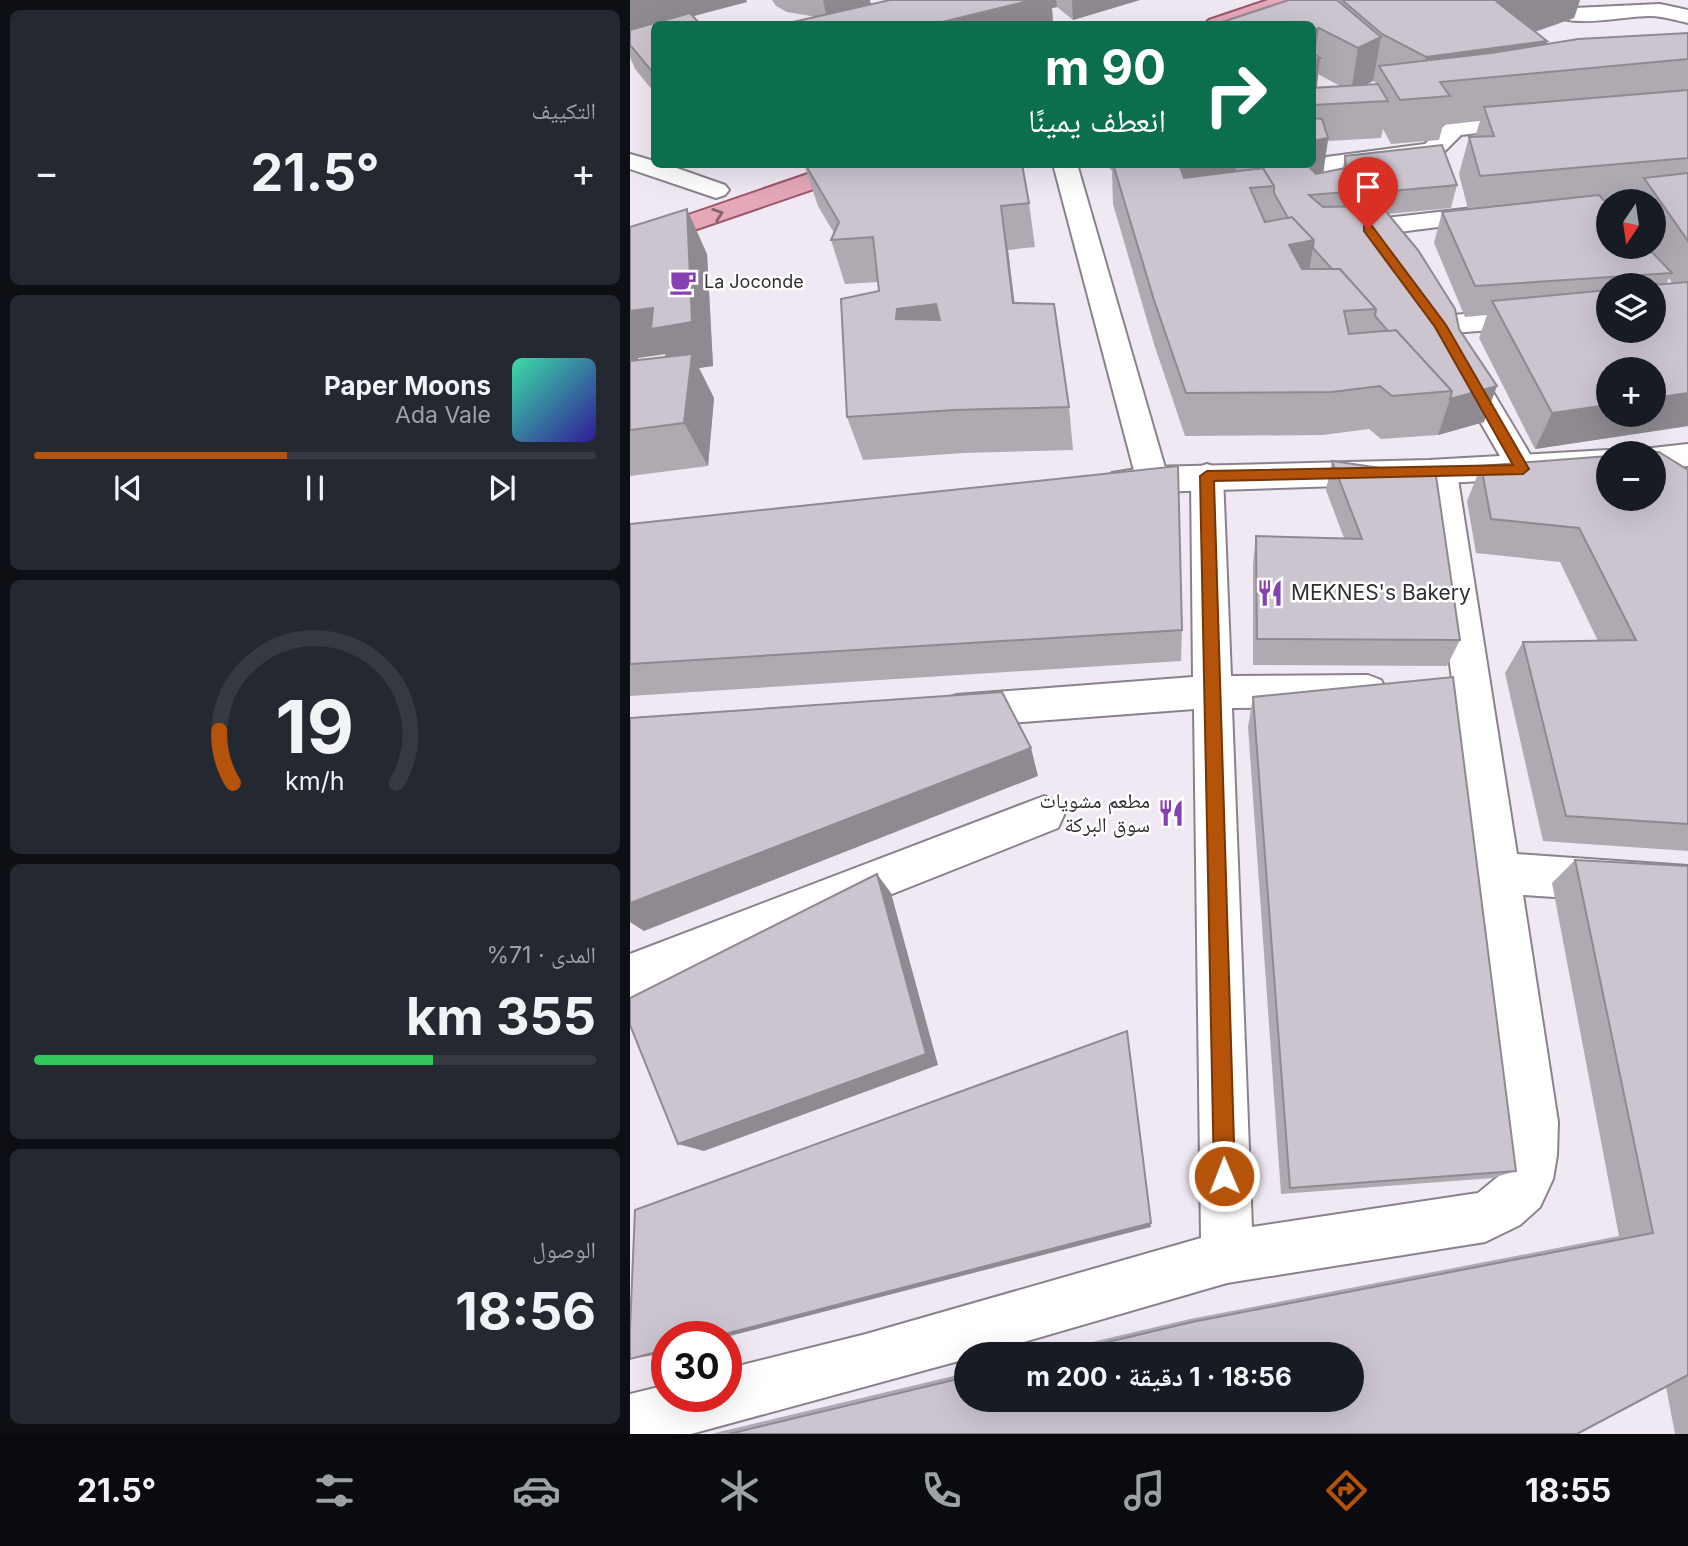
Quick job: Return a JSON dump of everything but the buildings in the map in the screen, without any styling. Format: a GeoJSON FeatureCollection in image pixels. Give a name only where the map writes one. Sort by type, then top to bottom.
{"type":"FeatureCollection","features":[{"type":"Feature","properties":{"kind":"main road"},"geometry":{"type":"LineString","coordinates":[[1230,21],[1293,8]]}},
{"type":"Feature","properties":{"kind":"main road"},"geometry":{"type":"LineString","coordinates":[[1278,21],[1293,8]]}},
{"type":"Feature","properties":{"kind":"main road"},"geometry":{"type":"LineString","coordinates":[[630,219],[782,168]]}},
{"type":"Feature","properties":{"kind":"main road"},"geometry":{"type":"LineString","coordinates":[[630,244],[851,168]]}},
{"type":"Feature","properties":{"kind":"street"},"geometry":{"type":"LineString","coordinates":[[1544,0],[1575,15],[1655,4],[1669,7],[1688,17]]}},
{"type":"Feature","properties":{"kind":"street"},"geometry":{"type":"LineString","coordinates":[[1518,212],[1448,183],[1335,162],[1330,177],[1338,196],[1376,239],[1448,183],[1454,129],[1547,120]]}},
{"type":"Feature","properties":{"kind":"street"},"geometry":{"type":"LineString","coordinates":[[630,161],[716,190]]}},
{"type":"Feature","properties":{"kind":"street"},"geometry":{"type":"LineString","coordinates":[[1066,168],[1152,478]]}},
{"type":"Feature","properties":{"kind":"street"},"geometry":{"type":"LineString","coordinates":[[1523,469],[1432,314],[1596,312]]}},
{"type":"Feature","properties":{"kind":"street"},"geometry":{"type":"LineString","coordinates":[[1088,484],[1207,476],[1441,473],[1596,462]]}},
{"type":"Feature","properties":{"kind":"street"},"geometry":{"type":"LineString","coordinates":[[630,1422],[866,1361],[1227,1257],[1485,1217],[1508,1205],[1521,1191],[1532,1172],[1534,1122],[1501,873],[1441,473]]}},
{"type":"Feature","properties":{"kind":"street"},"geometry":{"type":"LineString","coordinates":[[1207,476],[1227,1257]]}},
{"type":"Feature","properties":{"kind":"street"},"geometry":{"type":"LineString","coordinates":[[920,714],[1211,692],[1472,690]]}},
{"type":"Feature","properties":{"kind":"street"},"geometry":{"type":"LineString","coordinates":[[630,976],[1044,815]]}},
{"type":"Feature","properties":{"kind":"street"},"geometry":{"type":"LineString","coordinates":[[1501,873],[1688,886]]}},
{"type":"Feature","properties":{"kind":"place","name":"La Joconde"},"geometry":{"type":"Point","coordinates":[683,282]}},
{"type":"Feature","properties":{"kind":"place","name":"MEKNES's Bakery"},"geometry":{"type":"Point","coordinates":[1270,593]}},
{"type":"Feature","properties":{"kind":"place","name":"مطعم مشويات سوق البركة"},"geometry":{"type":"Point","coordinates":[1171,813]}},
{"type":"Feature","properties":{"kind":"route"},"geometry":{"type":"LineString","coordinates":[[1224,1176],[1207,476],[1441,473],[1523,469],[1440,325],[1368,229]]}}]}
